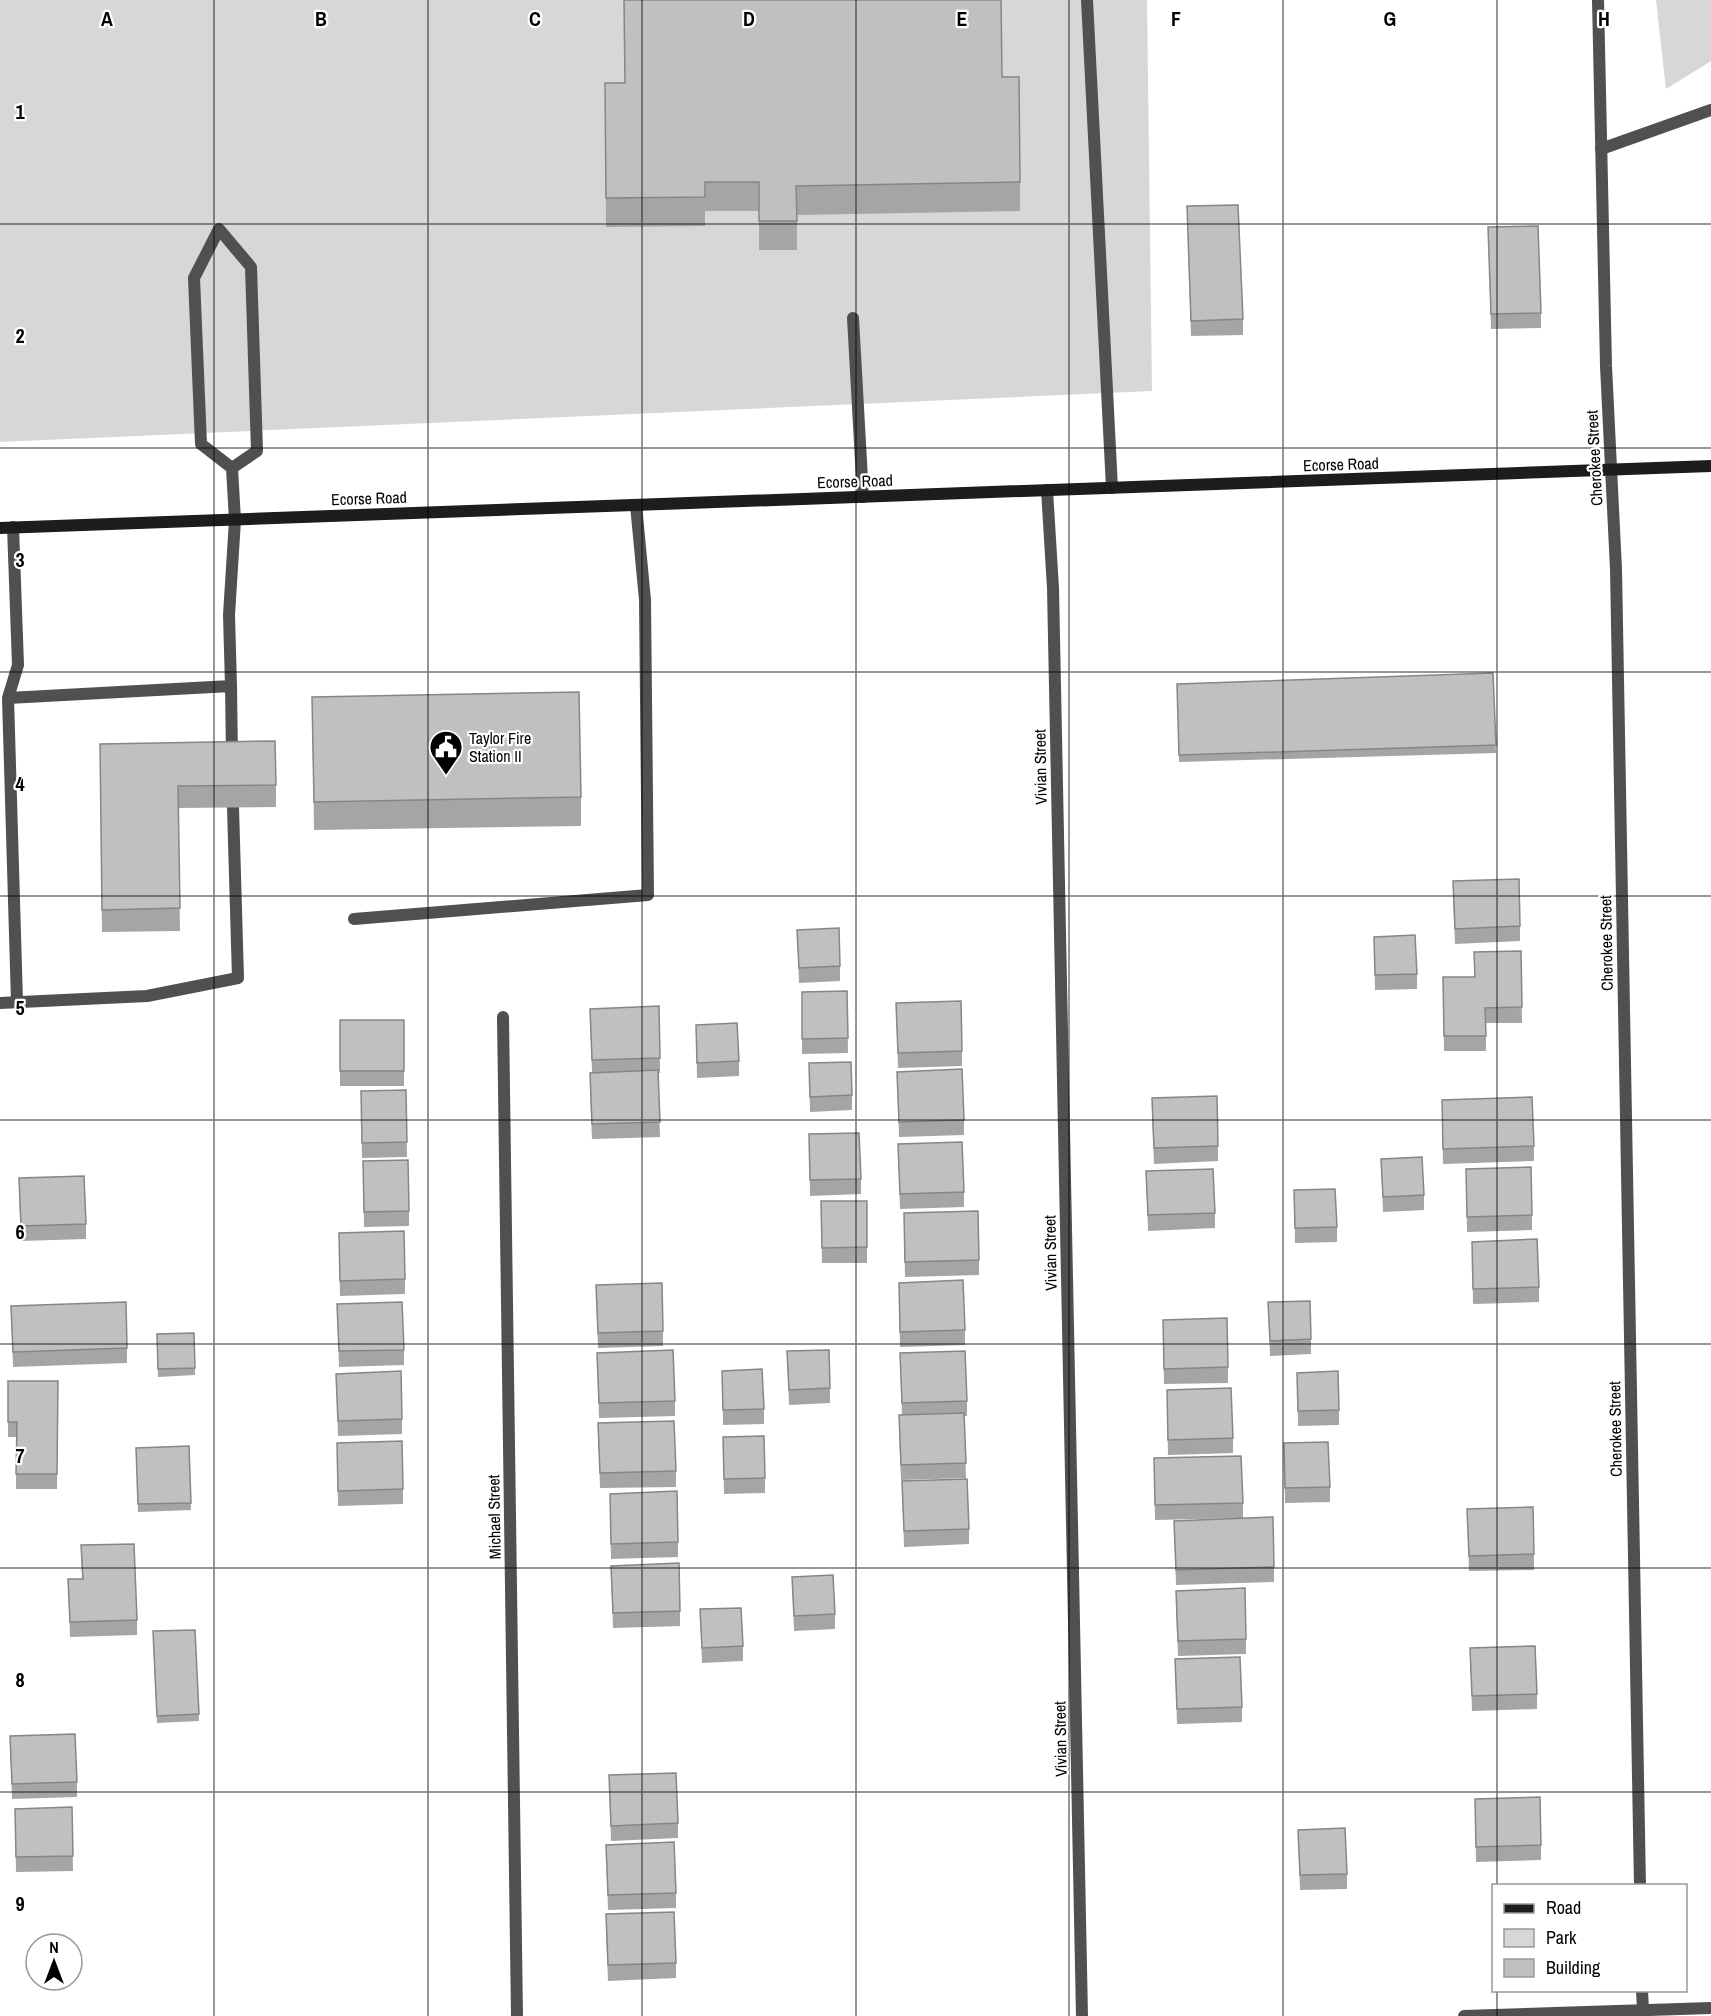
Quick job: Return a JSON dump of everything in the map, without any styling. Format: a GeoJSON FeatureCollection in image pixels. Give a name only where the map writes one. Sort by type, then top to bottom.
{"type":"FeatureCollection","features":[{"type":"Feature","properties":{"kind":"main road","name":"Ecorse Road"},"geometry":{"type":"LineString","coordinates":[[0,528],[1711,466]]}},
{"type":"Feature","properties":{"kind":"street"},"geometry":{"type":"LineString","coordinates":[[1087,0],[1112,488]]}},
{"type":"Feature","properties":{"kind":"street","name":"Cherokee Street"},"geometry":{"type":"LineString","coordinates":[[1598,0],[1606,366],[1616,569],[1640,1884]]}},
{"type":"Feature","properties":{"kind":"street"},"geometry":{"type":"LineString","coordinates":[[1601,149],[1711,110]]}},
{"type":"Feature","properties":{"kind":"street"},"geometry":{"type":"LineString","coordinates":[[232,468],[257,451],[251,267],[219,229],[194,278],[201,444],[232,468],[235,520],[230,615],[232,764]]}},
{"type":"Feature","properties":{"kind":"street"},"geometry":{"type":"LineString","coordinates":[[853,318],[863,497]]}},
{"type":"Feature","properties":{"kind":"street","name":"Vivian Street"},"geometry":{"type":"LineString","coordinates":[[1047,490],[1053,600],[1082,2016]]}},
{"type":"Feature","properties":{"kind":"street"},"geometry":{"type":"LineString","coordinates":[[354,918],[648,895],[645,600],[636,505]]}},
{"type":"Feature","properties":{"kind":"street"},"geometry":{"type":"LineString","coordinates":[[13,527],[18,665],[9,698],[18,1002]]}},
{"type":"Feature","properties":{"kind":"street"},"geometry":{"type":"LineString","coordinates":[[9,698],[231,686]]}},
{"type":"Feature","properties":{"kind":"street"},"geometry":{"type":"LineString","coordinates":[[0,1003],[147,996],[238,978],[233,807]]}},
{"type":"Feature","properties":{"kind":"street","name":"Michael Street"},"geometry":{"type":"LineString","coordinates":[[504,1017],[518,2016]]}},
{"type":"Feature","properties":{"kind":"street"},"geometry":{"type":"LineString","coordinates":[[1642,1992],[1643,2010]]}},
{"type":"Feature","properties":{"kind":"street"},"geometry":{"type":"LineString","coordinates":[[1464,2016],[1711,2008]]}},
{"type":"Feature","properties":{"kind":"green space"},"geometry":{"type":"Polygon","coordinates":[[[0,0],[1147,0],[1152,391],[0,442],[0,0]]]}},
{"type":"Feature","properties":{"kind":"green space"},"geometry":{"type":"Polygon","coordinates":[[[1656,0],[1711,0],[1711,61],[1666,89],[1656,0]]]}},
{"type":"Feature","properties":{"kind":"building"},"geometry":{"type":"Polygon","coordinates":[[[624,0],[1001,0],[1002,77],[1019,77],[1020,182],[796,186],[797,221],[759,221],[759,182],[705,182],[705,197],[606,198],[605,83],[625,83],[624,0]]]}},
{"type":"Feature","properties":{"kind":"building"},"geometry":{"type":"Polygon","coordinates":[[[1238,205],[1243,319],[1191,321],[1187,206],[1238,205]]]}},
{"type":"Feature","properties":{"kind":"building"},"geometry":{"type":"Polygon","coordinates":[[[1538,226],[1541,313],[1491,314],[1488,227],[1538,226]]]}},
{"type":"Feature","properties":{"kind":"building"},"geometry":{"type":"Polygon","coordinates":[[[1493,673],[1496,745],[1179,755],[1177,684],[1493,673]]]}},
{"type":"Feature","properties":{"kind":"building","name":"Taylor Fire Station II"},"geometry":{"type":"Polygon","coordinates":[[[579,692],[581,797],[314,802],[312,697],[579,692]]]}},
{"type":"Feature","properties":{"kind":"building"},"geometry":{"type":"Polygon","coordinates":[[[275,741],[276,785],[178,786],[180,908],[102,910],[100,744],[275,741]]]}},
{"type":"Feature","properties":{"kind":"building"},"geometry":{"type":"Polygon","coordinates":[[[1519,879],[1520,926],[1455,929],[1453,881],[1519,879]]]}},
{"type":"Feature","properties":{"kind":"building"},"geometry":{"type":"Polygon","coordinates":[[[839,928],[840,966],[799,968],[797,930],[839,928]]]}},
{"type":"Feature","properties":{"kind":"building"},"geometry":{"type":"Polygon","coordinates":[[[1415,935],[1417,974],[1375,975],[1374,937],[1415,935]]]}},
{"type":"Feature","properties":{"kind":"building"},"geometry":{"type":"Polygon","coordinates":[[[1521,951],[1522,1007],[1485,1008],[1486,1036],[1444,1036],[1443,977],[1475,977],[1474,952],[1521,951]]]}},
{"type":"Feature","properties":{"kind":"building"},"geometry":{"type":"Polygon","coordinates":[[[847,991],[848,1038],[802,1039],[802,992],[847,991]]]}},
{"type":"Feature","properties":{"kind":"building"},"geometry":{"type":"Polygon","coordinates":[[[961,1001],[962,1051],[898,1053],[896,1003],[961,1001]]]}},
{"type":"Feature","properties":{"kind":"building"},"geometry":{"type":"Polygon","coordinates":[[[659,1006],[660,1058],[592,1060],[590,1009],[659,1006]]]}},
{"type":"Feature","properties":{"kind":"building"},"geometry":{"type":"Polygon","coordinates":[[[340,1020],[404,1020],[404,1071],[340,1071],[340,1020]]]}},
{"type":"Feature","properties":{"kind":"building"},"geometry":{"type":"Polygon","coordinates":[[[737,1023],[739,1061],[697,1063],[696,1025],[737,1023]]]}},
{"type":"Feature","properties":{"kind":"building"},"geometry":{"type":"Polygon","coordinates":[[[851,1062],[852,1095],[810,1097],[809,1063],[851,1062]]]}},
{"type":"Feature","properties":{"kind":"building"},"geometry":{"type":"Polygon","coordinates":[[[962,1069],[964,1120],[899,1122],[897,1072],[962,1069]]]}},
{"type":"Feature","properties":{"kind":"building"},"geometry":{"type":"Polygon","coordinates":[[[658,1070],[660,1122],[592,1124],[590,1073],[658,1070]]]}},
{"type":"Feature","properties":{"kind":"building"},"geometry":{"type":"Polygon","coordinates":[[[406,1090],[407,1142],[362,1143],[361,1091],[406,1090]]]}},
{"type":"Feature","properties":{"kind":"building"},"geometry":{"type":"Polygon","coordinates":[[[1217,1096],[1218,1146],[1154,1148],[1152,1098],[1217,1096]]]}},
{"type":"Feature","properties":{"kind":"building"},"geometry":{"type":"Polygon","coordinates":[[[1532,1097],[1534,1146],[1443,1149],[1442,1100],[1532,1097]]]}},
{"type":"Feature","properties":{"kind":"building"},"geometry":{"type":"Polygon","coordinates":[[[859,1133],[861,1179],[810,1180],[809,1134],[859,1133]]]}},
{"type":"Feature","properties":{"kind":"building"},"geometry":{"type":"Polygon","coordinates":[[[962,1142],[964,1192],[900,1194],[898,1144],[962,1142]]]}},
{"type":"Feature","properties":{"kind":"building"},"geometry":{"type":"Polygon","coordinates":[[[1422,1157],[1424,1195],[1383,1197],[1381,1159],[1422,1157]]]}},
{"type":"Feature","properties":{"kind":"building"},"geometry":{"type":"Polygon","coordinates":[[[408,1160],[409,1211],[364,1212],[363,1161],[408,1160]]]}},
{"type":"Feature","properties":{"kind":"building"},"geometry":{"type":"Polygon","coordinates":[[[1531,1167],[1532,1215],[1467,1217],[1466,1169],[1531,1167]]]}},
{"type":"Feature","properties":{"kind":"building"},"geometry":{"type":"Polygon","coordinates":[[[1213,1169],[1215,1213],[1148,1215],[1146,1171],[1213,1169]]]}},
{"type":"Feature","properties":{"kind":"building"},"geometry":{"type":"Polygon","coordinates":[[[84,1176],[86,1224],[21,1226],[19,1178],[84,1176]]]}},
{"type":"Feature","properties":{"kind":"building"},"geometry":{"type":"Polygon","coordinates":[[[1335,1189],[1337,1227],[1295,1228],[1294,1190],[1335,1189]]]}},
{"type":"Feature","properties":{"kind":"building"},"geometry":{"type":"Polygon","coordinates":[[[821,1201],[867,1201],[867,1247],[822,1248],[821,1201]]]}},
{"type":"Feature","properties":{"kind":"building"},"geometry":{"type":"Polygon","coordinates":[[[978,1211],[979,1260],[905,1262],[904,1213],[978,1211]]]}},
{"type":"Feature","properties":{"kind":"building"},"geometry":{"type":"Polygon","coordinates":[[[404,1231],[405,1279],[340,1281],[339,1233],[404,1231]]]}},
{"type":"Feature","properties":{"kind":"building"},"geometry":{"type":"Polygon","coordinates":[[[1537,1239],[1539,1287],[1473,1289],[1472,1242],[1537,1239]]]}},
{"type":"Feature","properties":{"kind":"building"},"geometry":{"type":"Polygon","coordinates":[[[963,1280],[965,1330],[900,1332],[899,1283],[963,1280]]]}},
{"type":"Feature","properties":{"kind":"building"},"geometry":{"type":"Polygon","coordinates":[[[662,1283],[663,1331],[598,1333],[596,1285],[662,1283]]]}},
{"type":"Feature","properties":{"kind":"building"},"geometry":{"type":"Polygon","coordinates":[[[1310,1301],[1311,1339],[1270,1341],[1268,1302],[1310,1301]]]}},
{"type":"Feature","properties":{"kind":"building"},"geometry":{"type":"Polygon","coordinates":[[[126,1302],[127,1348],[13,1352],[11,1306],[126,1302]]]}},
{"type":"Feature","properties":{"kind":"building"},"geometry":{"type":"Polygon","coordinates":[[[402,1302],[404,1350],[339,1351],[337,1304],[402,1302]]]}},
{"type":"Feature","properties":{"kind":"building"},"geometry":{"type":"Polygon","coordinates":[[[1227,1318],[1228,1367],[1164,1369],[1163,1320],[1227,1318]]]}},
{"type":"Feature","properties":{"kind":"building"},"geometry":{"type":"Polygon","coordinates":[[[194,1333],[195,1368],[158,1369],[157,1334],[194,1333]]]}},
{"type":"Feature","properties":{"kind":"building"},"geometry":{"type":"Polygon","coordinates":[[[673,1350],[675,1401],[599,1403],[597,1353],[673,1350]]]}},
{"type":"Feature","properties":{"kind":"building"},"geometry":{"type":"Polygon","coordinates":[[[829,1350],[830,1388],[789,1390],[787,1351],[829,1350]]]}},
{"type":"Feature","properties":{"kind":"building"},"geometry":{"type":"Polygon","coordinates":[[[965,1351],[967,1401],[902,1403],[900,1353],[965,1351]]]}},
{"type":"Feature","properties":{"kind":"building"},"geometry":{"type":"Polygon","coordinates":[[[762,1369],[764,1409],[723,1410],[722,1371],[762,1369]]]}},
{"type":"Feature","properties":{"kind":"building"},"geometry":{"type":"Polygon","coordinates":[[[401,1371],[402,1419],[338,1421],[336,1374],[401,1371]]]}},
{"type":"Feature","properties":{"kind":"building"},"geometry":{"type":"Polygon","coordinates":[[[1338,1371],[1339,1410],[1298,1411],[1297,1373],[1338,1371]]]}},
{"type":"Feature","properties":{"kind":"building"},"geometry":{"type":"Polygon","coordinates":[[[8,1381],[58,1381],[57,1474],[16,1474],[17,1422],[8,1422],[8,1381]]]}},
{"type":"Feature","properties":{"kind":"building"},"geometry":{"type":"Polygon","coordinates":[[[1231,1388],[1233,1438],[1168,1440],[1167,1390],[1231,1388]]]}},
{"type":"Feature","properties":{"kind":"building"},"geometry":{"type":"Polygon","coordinates":[[[964,1413],[966,1463],[901,1465],[899,1415],[964,1413]]]}},
{"type":"Feature","properties":{"kind":"building"},"geometry":{"type":"Polygon","coordinates":[[[674,1421],[676,1471],[600,1473],[598,1423],[674,1421]]]}},
{"type":"Feature","properties":{"kind":"building"},"geometry":{"type":"Polygon","coordinates":[[[764,1436],[765,1478],[724,1479],[723,1437],[764,1436]]]}},
{"type":"Feature","properties":{"kind":"building"},"geometry":{"type":"Polygon","coordinates":[[[402,1441],[403,1489],[338,1491],[337,1443],[402,1441]]]}},
{"type":"Feature","properties":{"kind":"building"},"geometry":{"type":"Polygon","coordinates":[[[1328,1442],[1330,1487],[1285,1488],[1284,1443],[1328,1442]]]}},
{"type":"Feature","properties":{"kind":"building"},"geometry":{"type":"Polygon","coordinates":[[[189,1446],[191,1503],[138,1504],[136,1448],[189,1446]]]}},
{"type":"Feature","properties":{"kind":"building"},"geometry":{"type":"Polygon","coordinates":[[[1241,1456],[1243,1503],[1155,1505],[1154,1458],[1241,1456]]]}},
{"type":"Feature","properties":{"kind":"building"},"geometry":{"type":"Polygon","coordinates":[[[967,1479],[969,1529],[904,1531],[902,1481],[967,1479]]]}},
{"type":"Feature","properties":{"kind":"building"},"geometry":{"type":"Polygon","coordinates":[[[677,1491],[678,1542],[611,1544],[610,1494],[677,1491]]]}},
{"type":"Feature","properties":{"kind":"building"},"geometry":{"type":"Polygon","coordinates":[[[1533,1507],[1534,1554],[1469,1556],[1467,1509],[1533,1507]]]}},
{"type":"Feature","properties":{"kind":"building"},"geometry":{"type":"Polygon","coordinates":[[[1273,1517],[1274,1567],[1176,1570],[1174,1521],[1273,1517]]]}},
{"type":"Feature","properties":{"kind":"building"},"geometry":{"type":"Polygon","coordinates":[[[134,1544],[137,1620],[70,1622],[68,1579],[83,1579],[81,1545],[134,1544]]]}},
{"type":"Feature","properties":{"kind":"building"},"geometry":{"type":"Polygon","coordinates":[[[679,1563],[680,1611],[613,1613],[611,1566],[679,1563]]]}},
{"type":"Feature","properties":{"kind":"building"},"geometry":{"type":"Polygon","coordinates":[[[833,1575],[835,1614],[794,1616],[792,1577],[833,1575]]]}},
{"type":"Feature","properties":{"kind":"building"},"geometry":{"type":"Polygon","coordinates":[[[1245,1588],[1246,1639],[1178,1641],[1176,1591],[1245,1588]]]}},
{"type":"Feature","properties":{"kind":"building"},"geometry":{"type":"Polygon","coordinates":[[[741,1608],[743,1646],[702,1648],[700,1609],[741,1608]]]}},
{"type":"Feature","properties":{"kind":"building"},"geometry":{"type":"Polygon","coordinates":[[[195,1630],[199,1714],[157,1716],[153,1631],[195,1630]]]}},
{"type":"Feature","properties":{"kind":"building"},"geometry":{"type":"Polygon","coordinates":[[[1535,1646],[1537,1694],[1472,1696],[1470,1648],[1535,1646]]]}},
{"type":"Feature","properties":{"kind":"building"},"geometry":{"type":"Polygon","coordinates":[[[1240,1657],[1242,1707],[1177,1709],[1175,1659],[1240,1657]]]}},
{"type":"Feature","properties":{"kind":"building"},"geometry":{"type":"Polygon","coordinates":[[[75,1734],[77,1782],[12,1784],[10,1736],[75,1734]]]}},
{"type":"Feature","properties":{"kind":"building"},"geometry":{"type":"Polygon","coordinates":[[[676,1773],[678,1823],[611,1826],[609,1775],[676,1773]]]}},
{"type":"Feature","properties":{"kind":"building"},"geometry":{"type":"Polygon","coordinates":[[[1540,1797],[1541,1845],[1476,1847],[1475,1799],[1540,1797]]]}},
{"type":"Feature","properties":{"kind":"building"},"geometry":{"type":"Polygon","coordinates":[[[72,1807],[73,1856],[16,1857],[15,1809],[72,1807]]]}},
{"type":"Feature","properties":{"kind":"building"},"geometry":{"type":"Polygon","coordinates":[[[1345,1828],[1347,1874],[1300,1875],[1298,1830],[1345,1828]]]}},
{"type":"Feature","properties":{"kind":"building"},"geometry":{"type":"Polygon","coordinates":[[[674,1842],[676,1893],[608,1895],[606,1845],[674,1842]]]}},
{"type":"Feature","properties":{"kind":"building"},"geometry":{"type":"Polygon","coordinates":[[[674,1912],[676,1963],[608,1965],[606,1914],[674,1912]]]}},
{"type":"Feature","properties":{"kind":"place","name":"Taylor Fire Station II"},"geometry":{"type":"Point","coordinates":[446,776]}}]}
